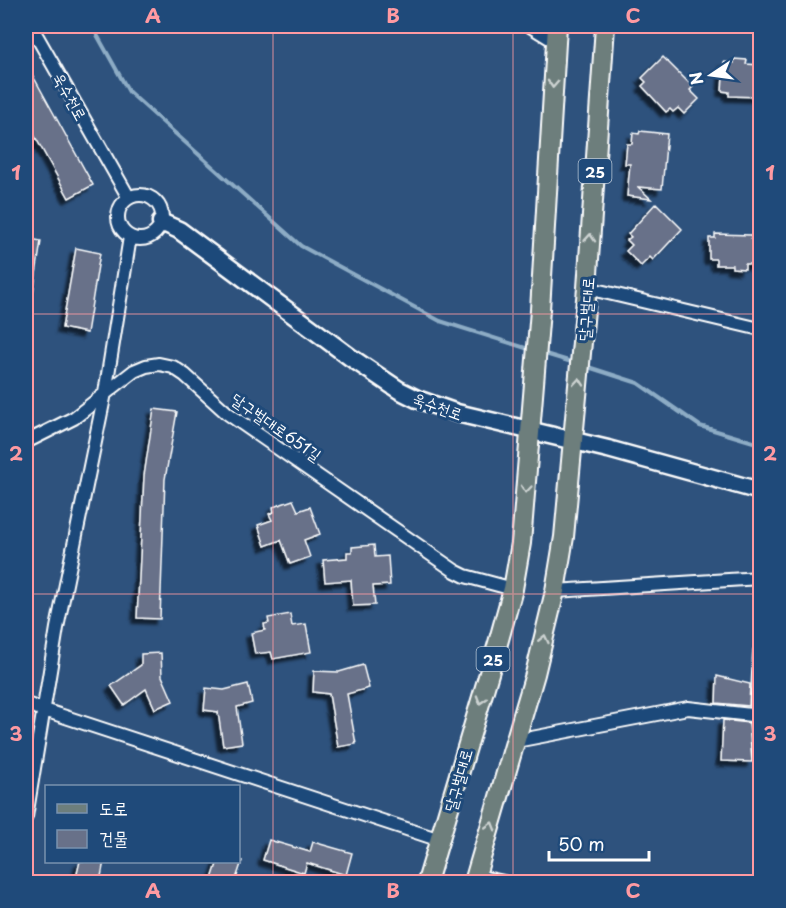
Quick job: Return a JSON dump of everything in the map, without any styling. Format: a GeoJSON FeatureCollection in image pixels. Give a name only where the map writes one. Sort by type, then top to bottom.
{"type":"FeatureCollection","features":[{"type":"Feature","properties":{"kind":"main road","name":"달구벌대로"},"geometry":{"type":"LineString","coordinates":[[475,879],[535,674],[555,591],[564,537],[587,288],[606,26]]}},
{"type":"Feature","properties":{"kind":"main road","name":"달구벌대로"},"geometry":{"type":"LineString","coordinates":[[427,882],[513,589],[521,543],[532,431],[556,34]]}},
{"type":"Feature","properties":{"kind":"main road","name":"욱수천로"},"geometry":{"type":"LineString","coordinates":[[161,222],[179,230],[350,357],[399,390],[457,413],[573,440],[760,491]]}},
{"type":"Feature","properties":{"kind":"street","name":"욱수천로"},"geometry":{"type":"LineString","coordinates":[[31,26],[129,198]]}},
{"type":"Feature","properties":{"kind":"street"},"geometry":{"type":"LineString","coordinates":[[530,26],[556,34]]}},
{"type":"Feature","properties":{"kind":"street"},"geometry":{"type":"LineString","coordinates":[[138,195],[152,199],[161,210],[161,222],[152,236],[137,239],[130,237],[124,233],[118,220],[121,206],[129,198],[138,195]]}},
{"type":"Feature","properties":{"kind":"street"},"geometry":{"type":"LineString","coordinates":[[26,817],[57,628],[105,393],[130,237]]}},
{"type":"Feature","properties":{"kind":"street"},"geometry":{"type":"LineString","coordinates":[[587,288],[760,329]]}},
{"type":"Feature","properties":{"kind":"street","name":"달구벌대로651길"},"geometry":{"type":"LineString","coordinates":[[26,442],[74,418],[134,371],[159,364],[173,367],[227,413],[455,571],[465,576],[513,589]]}},
{"type":"Feature","properties":{"kind":"street"},"geometry":{"type":"LineString","coordinates":[[555,591],[760,579]]}},
{"type":"Feature","properties":{"kind":"street"},"geometry":{"type":"LineString","coordinates":[[760,652],[760,759]]}},
{"type":"Feature","properties":{"kind":"street"},"geometry":{"type":"LineString","coordinates":[[26,704],[440,840]]}},
{"type":"Feature","properties":{"kind":"street"},"geometry":{"type":"LineString","coordinates":[[516,741],[688,708],[759,716]]}},
{"type":"Feature","properties":{"kind":"street"},"geometry":{"type":"LineString","coordinates":[[475,879],[504,882]]}},
{"type":"Feature","properties":{"kind":"building"},"geometry":{"type":"Polygon","coordinates":[[[663,57],[693,87],[690,90],[699,99],[684,114],[678,108],[673,112],[670,109],[666,112],[642,86],[646,82],[642,78],[663,57]]]}},
{"type":"Feature","properties":{"kind":"building"},"geometry":{"type":"Polygon","coordinates":[[[734,59],[747,60],[746,64],[760,65],[760,97],[729,96],[729,92],[722,91],[724,62],[734,63],[734,59]]]}},
{"type":"Feature","properties":{"kind":"building"},"geometry":{"type":"Polygon","coordinates":[[[26,63],[93,185],[69,198],[26,120],[26,63]]]}},
{"type":"Feature","properties":{"kind":"building"},"geometry":{"type":"Polygon","coordinates":[[[640,131],[667,134],[662,189],[638,187],[651,199],[627,196],[630,164],[625,164],[627,144],[632,144],[633,133],[639,134],[640,131]]]}},
{"type":"Feature","properties":{"kind":"building"},"geometry":{"type":"Polygon","coordinates":[[[656,203],[682,229],[653,260],[650,257],[641,266],[626,251],[632,245],[627,240],[631,237],[628,234],[656,203]]]}},
{"type":"Feature","properties":{"kind":"building"},"geometry":{"type":"Polygon","coordinates":[[[715,234],[751,235],[751,238],[760,238],[760,264],[745,264],[745,269],[732,268],[732,265],[716,265],[716,259],[709,259],[709,238],[715,238],[715,234]]]}},
{"type":"Feature","properties":{"kind":"building"},"geometry":{"type":"Polygon","coordinates":[[[26,238],[41,241],[32,301],[26,301],[26,238]]]}},
{"type":"Feature","properties":{"kind":"building"},"geometry":{"type":"Polygon","coordinates":[[[76,248],[100,253],[87,333],[62,328],[76,248]]]}},
{"type":"Feature","properties":{"kind":"building"},"geometry":{"type":"Polygon","coordinates":[[[154,409],[177,412],[165,479],[160,619],[137,618],[144,476],[154,409]]]}},
{"type":"Feature","properties":{"kind":"building"},"geometry":{"type":"Polygon","coordinates":[[[293,500],[298,511],[310,507],[320,534],[304,540],[310,557],[290,564],[281,540],[265,546],[258,525],[272,520],[269,514],[274,512],[273,507],[293,500]]]}},
{"type":"Feature","properties":{"kind":"building"},"geometry":{"type":"Polygon","coordinates":[[[374,545],[375,557],[388,556],[390,585],[373,586],[375,605],[353,606],[351,580],[325,582],[323,560],[347,558],[347,552],[352,552],[352,547],[374,545]]]}},
{"type":"Feature","properties":{"kind":"building"},"geometry":{"type":"Polygon","coordinates":[[[290,614],[292,626],[306,624],[311,652],[273,659],[271,652],[255,654],[251,633],[265,630],[264,624],[269,623],[268,618],[290,614]]]}},
{"type":"Feature","properties":{"kind":"building"},"geometry":{"type":"Polygon","coordinates":[[[161,653],[162,676],[173,701],[155,709],[146,689],[124,705],[111,686],[141,665],[141,654],[161,653]]]}},
{"type":"Feature","properties":{"kind":"building"},"geometry":{"type":"Polygon","coordinates":[[[363,665],[369,688],[347,694],[356,744],[338,747],[329,694],[313,692],[314,671],[339,672],[363,665]]]}},
{"type":"Feature","properties":{"kind":"building"},"geometry":{"type":"Polygon","coordinates":[[[717,676],[750,684],[749,706],[716,703],[717,676]]]}},
{"type":"Feature","properties":{"kind":"building"},"geometry":{"type":"Polygon","coordinates":[[[248,684],[252,703],[237,707],[242,743],[223,746],[218,712],[204,710],[206,688],[224,690],[248,684]]]}},
{"type":"Feature","properties":{"kind":"building"},"geometry":{"type":"Polygon","coordinates":[[[723,720],[749,723],[752,762],[721,761],[723,720]]]}},
{"type":"Feature","properties":{"kind":"building"},"geometry":{"type":"Polygon","coordinates":[[[269,840],[310,852],[313,842],[352,853],[346,875],[307,863],[304,873],[263,860],[269,840]]]}},
{"type":"Feature","properties":{"kind":"building"},"geometry":{"type":"Polygon","coordinates":[[[242,861],[235,882],[211,882],[217,863],[240,863],[242,861]]]}},
{"type":"Feature","properties":{"kind":"building"},"geometry":{"type":"Polygon","coordinates":[[[80,863],[104,863],[100,882],[75,882],[80,863]]]}},
{"type":"Feature","properties":{"kind":"waterway"},"geometry":{"type":"LineString","coordinates":[[92,26],[129,92],[301,246],[440,321],[532,350]]}},
{"type":"Feature","properties":{"kind":"waterway"},"geometry":{"type":"LineString","coordinates":[[542,353],[575,363]]}},
{"type":"Feature","properties":{"kind":"waterway"},"geometry":{"type":"LineString","coordinates":[[585,366],[638,383],[700,426],[760,444]]}}]}
